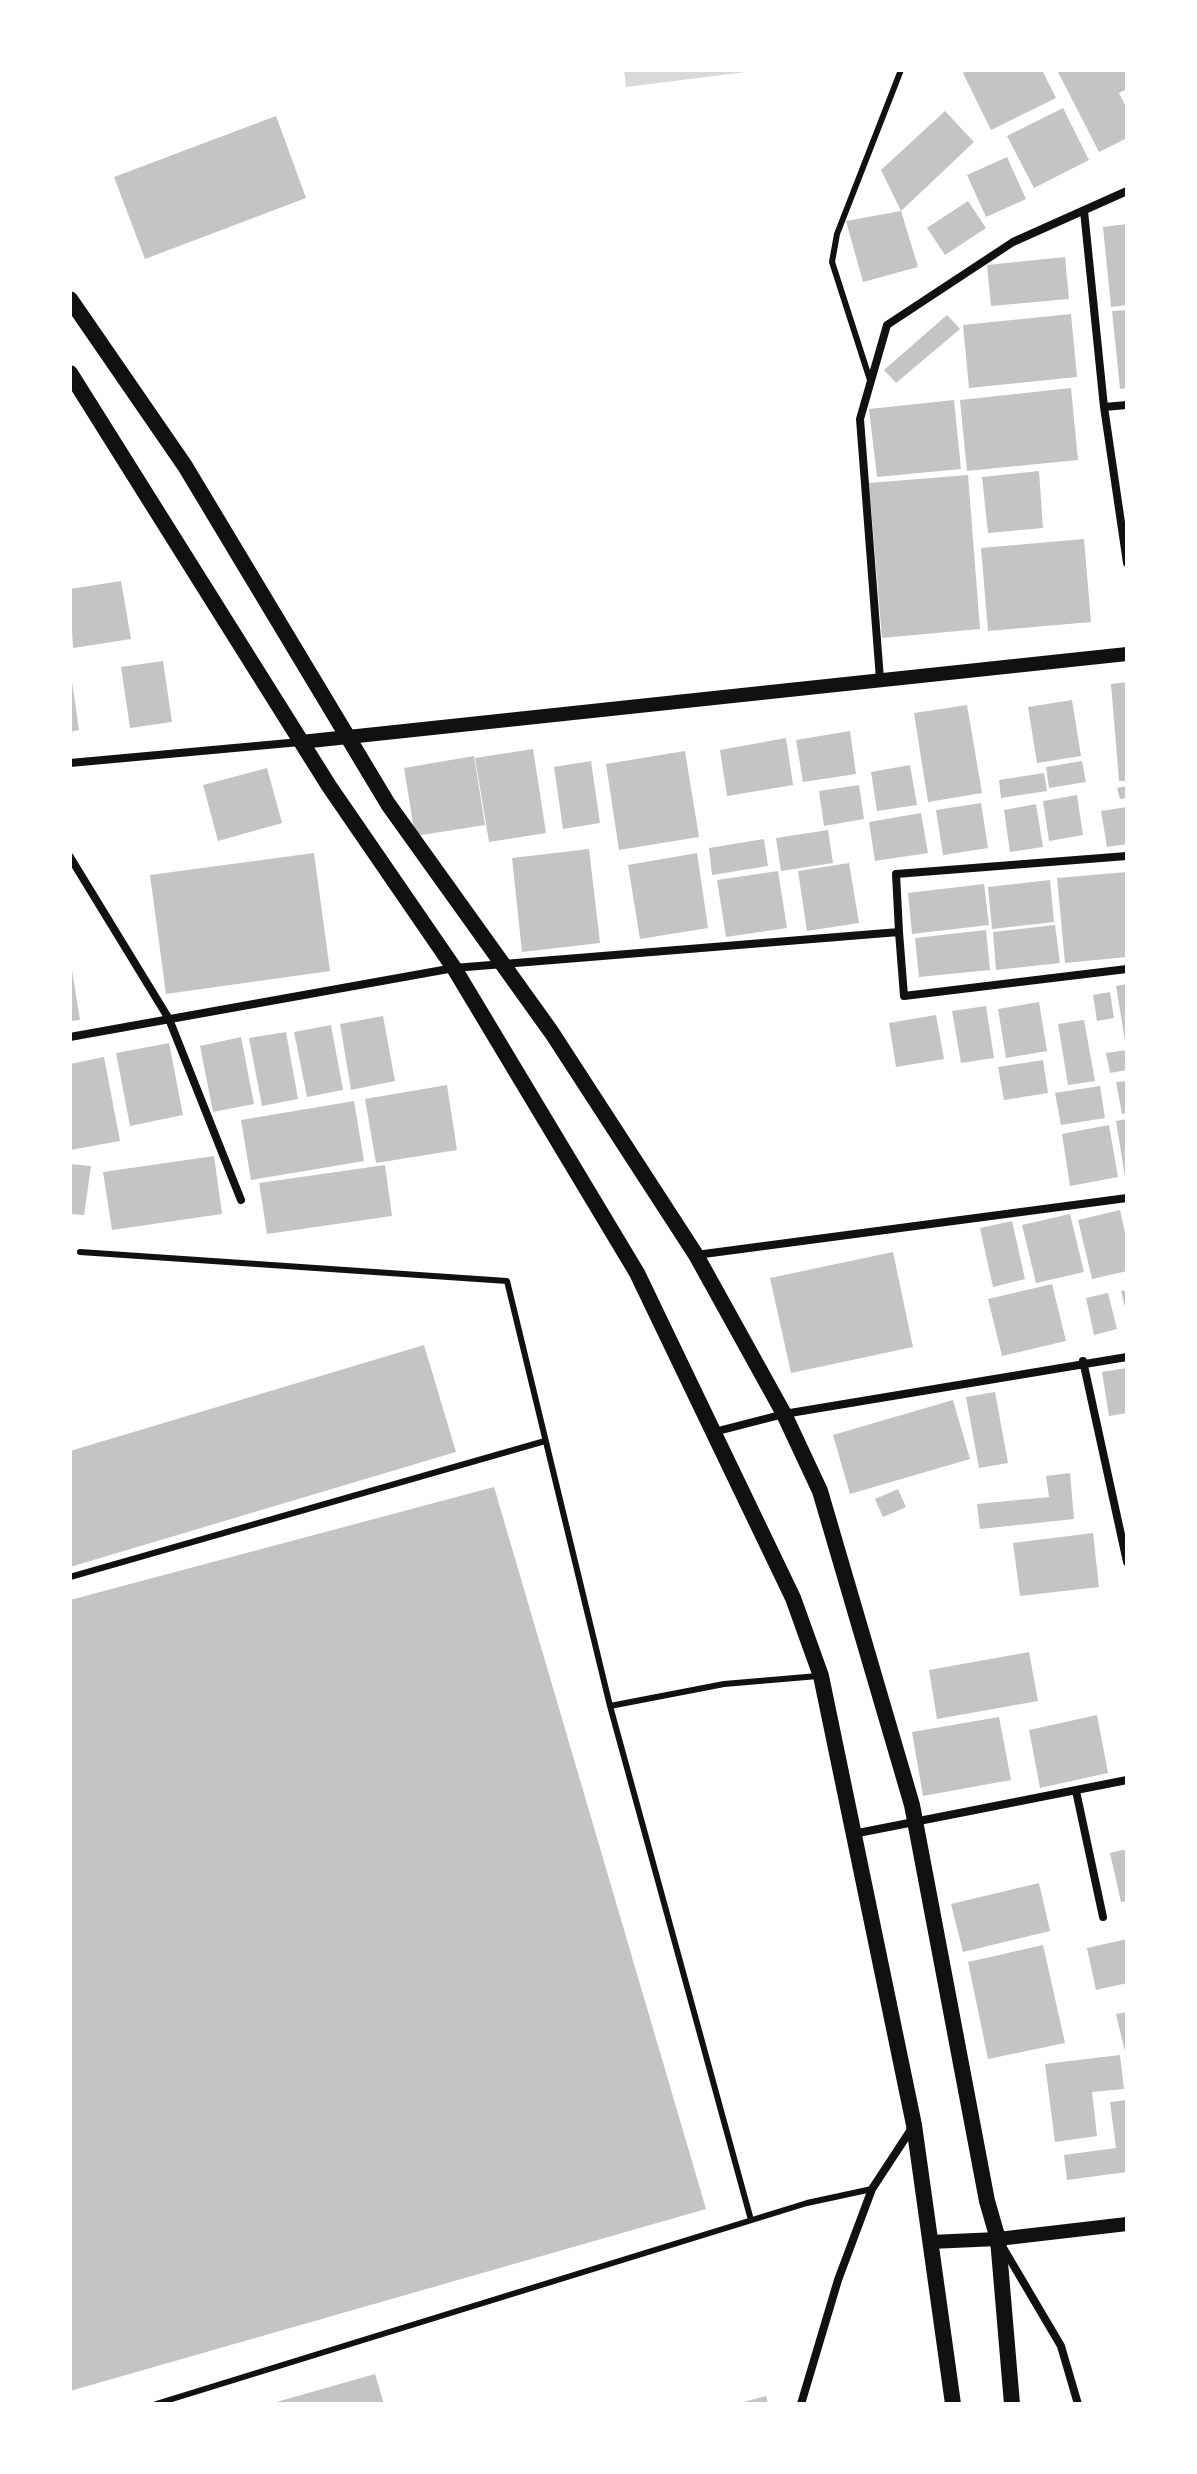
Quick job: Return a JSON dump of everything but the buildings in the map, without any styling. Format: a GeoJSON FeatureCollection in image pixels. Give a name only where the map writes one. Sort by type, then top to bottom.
{"type":"FeatureCollection","features":[{"type":"Feature","properties":{"kind":"main road"},"geometry":{"type":"LineString","coordinates":[[70,299],[185,466],[388,804],[503,964],[696,1255],[784,1414],[820,1491],[915,1824],[984,2186],[998,2239],[1012,2404]]}},
{"type":"Feature","properties":{"kind":"main road"},"geometry":{"type":"LineString","coordinates":[[70,373],[301,742],[454,968],[637,1273],[793,1598],[821,1676],[914,2125],[953,2404]]}},
{"type":"Feature","properties":{"kind":"street"},"geometry":{"type":"LineString","coordinates":[[880,679],[860,419],[887,325],[1013,242],[1127,191]]}},
{"type":"Feature","properties":{"kind":"street"},"geometry":{"type":"LineString","coordinates":[[1084,211],[1104,407],[1127,563]]}},
{"type":"Feature","properties":{"kind":"street"},"geometry":{"type":"LineString","coordinates":[[1104,407],[1127,405]]}},
{"type":"Feature","properties":{"kind":"street"},"geometry":{"type":"LineString","coordinates":[[70,763],[301,742],[1127,654]]}},
{"type":"Feature","properties":{"kind":"street"},"geometry":{"type":"LineString","coordinates":[[1127,856],[896,874],[904,996],[1127,969]]}},
{"type":"Feature","properties":{"kind":"street"},"geometry":{"type":"LineString","coordinates":[[70,857],[169,1019],[241,1200]]}},
{"type":"Feature","properties":{"kind":"street"},"geometry":{"type":"LineString","coordinates":[[70,1037],[454,968],[899,932]]}},
{"type":"Feature","properties":{"kind":"street"},"geometry":{"type":"LineString","coordinates":[[696,1255],[1127,1198]]}},
{"type":"Feature","properties":{"kind":"street"},"geometry":{"type":"LineString","coordinates":[[714,1432],[784,1414],[1083,1361],[1127,1357]]}},
{"type":"Feature","properties":{"kind":"street"},"geometry":{"type":"LineString","coordinates":[[1083,1361],[1127,1562]]}},
{"type":"Feature","properties":{"kind":"street"},"geometry":{"type":"LineString","coordinates":[[853,1834],[1127,1780]]}},
{"type":"Feature","properties":{"kind":"street"},"geometry":{"type":"LineString","coordinates":[[1076,1791],[1103,1917]]}},
{"type":"Feature","properties":{"kind":"street"},"geometry":{"type":"LineString","coordinates":[[801,2404],[838,2280],[872,2189],[914,2125]]}},
{"type":"Feature","properties":{"kind":"street"},"geometry":{"type":"LineString","coordinates":[[930,2242],[998,2239],[1127,2224]]}},
{"type":"Feature","properties":{"kind":"street"},"geometry":{"type":"LineString","coordinates":[[998,2239],[1061,2346],[1078,2404]]}},
{"type":"Feature","properties":{"kind":"lane"},"geometry":{"type":"LineString","coordinates":[[871,381],[832,262],[837,234],[901,70]]}},
{"type":"Feature","properties":{"kind":"lane"},"geometry":{"type":"LineString","coordinates":[[80,1252],[507,1281],[610,1706],[751,2220]]}},
{"type":"Feature","properties":{"kind":"lane"},"geometry":{"type":"LineString","coordinates":[[70,1577],[545,1441]]}},
{"type":"Feature","properties":{"kind":"lane"},"geometry":{"type":"LineString","coordinates":[[610,1706],[724,1684],[821,1676]]}},
{"type":"Feature","properties":{"kind":"lane"},"geometry":{"type":"LineString","coordinates":[[156,2404],[751,2220],[872,2189]]}},
{"type":"Feature","properties":{"kind":"shaded area"},"geometry":{"type":"Polygon","coordinates":[[[624,70],[754,70],[754,71],[626,87],[624,70]]]}}]}
